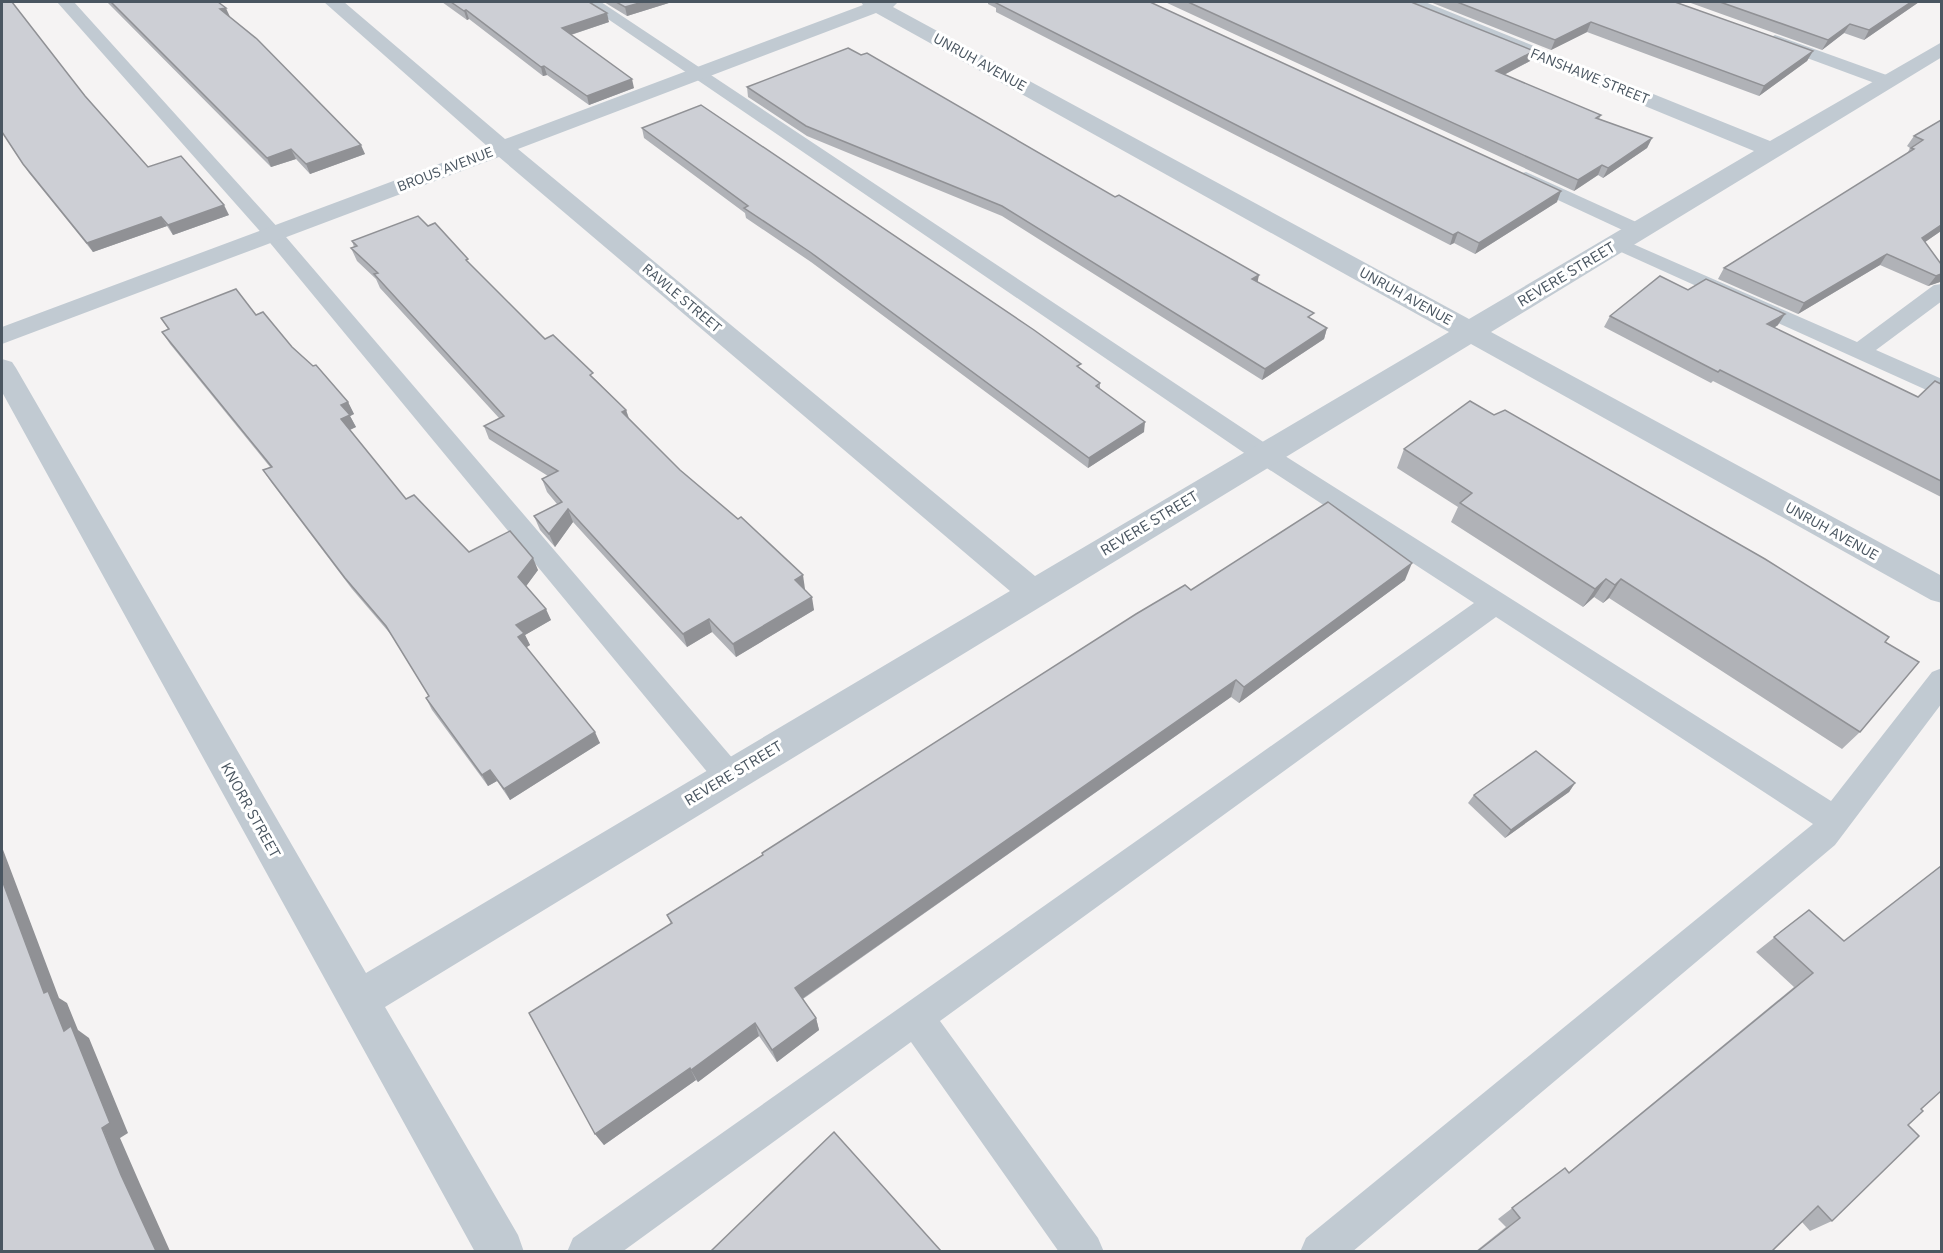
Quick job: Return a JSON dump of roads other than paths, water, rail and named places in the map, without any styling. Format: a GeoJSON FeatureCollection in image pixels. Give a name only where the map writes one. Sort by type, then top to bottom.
{"type":"FeatureCollection","features":[{"type":"Feature","properties":{"kind":"street","name":"RAWLE STREET"},"geometry":{"type":"LineString","coordinates":[[333,2],[502,148],[1033,593]]}},
{"type":"Feature","properties":{"kind":"street","name":"FANSHAWE STREET"},"geometry":{"type":"LineString","coordinates":[[1409,2],[1772,150]]}},
{"type":"Feature","properties":{"kind":"street","name":"BROUS AVENUE"},"geometry":{"type":"LineString","coordinates":[[2,336],[698,74],[879,3]]}},
{"type":"Feature","properties":{"kind":"street","name":"UNRUH AVENUE"},"geometry":{"type":"LineString","coordinates":[[879,3],[1941,591]]}},
{"type":"Feature","properties":{"kind":"street","name":"REVERE STREET"},"geometry":{"type":"LineString","coordinates":[[358,1000],[1941,48]]}},
{"type":"Feature","properties":{"kind":"street","name":"KNORR STREET"},"geometry":{"type":"LineString","coordinates":[[2,368],[501,1251]]}},
{"type":"Feature","properties":{"kind":"lane"},"geometry":{"type":"LineString","coordinates":[[65,2],[273,234],[729,776]]}},
{"type":"Feature","properties":{"kind":"lane"},"geometry":{"type":"LineString","coordinates":[[591,2],[1265,454],[1835,821]]}},
{"type":"Feature","properties":{"kind":"lane"},"geometry":{"type":"LineString","coordinates":[[1754,32],[1886,81]]}},
{"type":"Feature","properties":{"kind":"lane"},"geometry":{"type":"LineString","coordinates":[[1512,171],[1638,230]]}},
{"type":"Feature","properties":{"kind":"lane"},"geometry":{"type":"LineString","coordinates":[[1617,243],[1941,389]]}},
{"type":"Feature","properties":{"kind":"lane"},"geometry":{"type":"LineString","coordinates":[[1860,351],[1941,290]]}},
{"type":"Feature","properties":{"kind":"lane"},"geometry":{"type":"LineString","coordinates":[[587,1251],[1495,603]]}},
{"type":"Feature","properties":{"kind":"lane"},"geometry":{"type":"LineString","coordinates":[[1320,1251],[1824,835],[1941,680]]}},
{"type":"Feature","properties":{"kind":"lane"},"geometry":{"type":"LineString","coordinates":[[915,1017],[1084,1251]]}}]}
